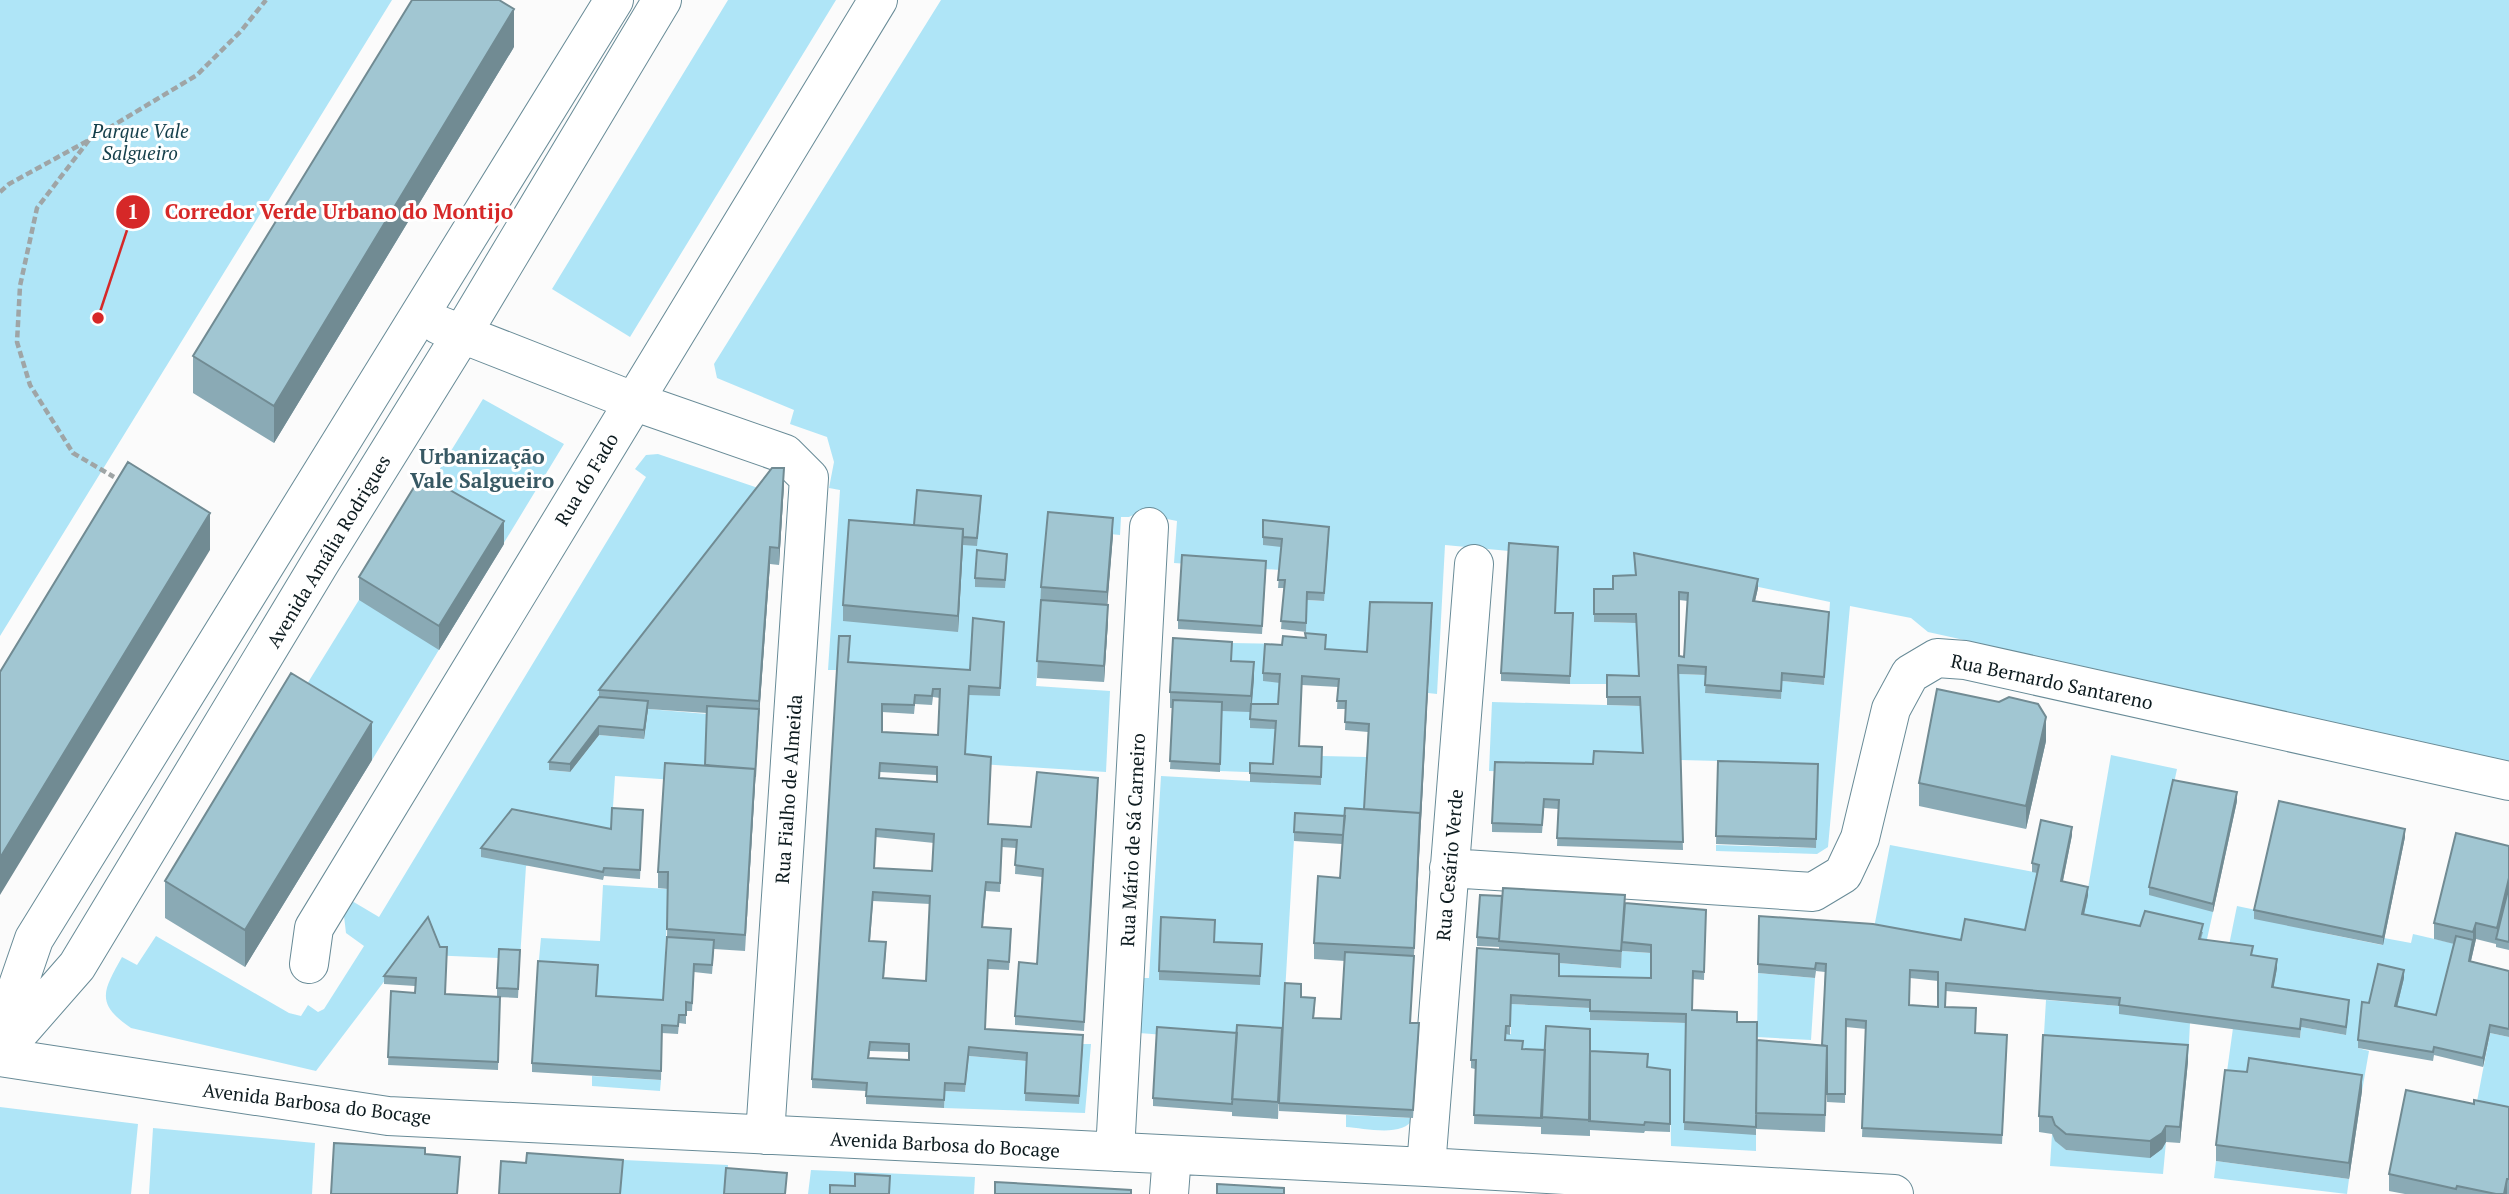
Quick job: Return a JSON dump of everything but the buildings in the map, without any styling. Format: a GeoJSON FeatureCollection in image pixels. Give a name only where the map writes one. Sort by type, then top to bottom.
{"type":"FeatureCollection","features":[{"type":"Feature","properties":{"kind":"street"},"geometry":{"type":"LineString","coordinates":[[0,1053],[14,997],[34,939],[614,0]]}},
{"type":"Feature","properties":{"kind":"street","name":"Avenida Amália Rodrigues"},"geometry":{"type":"LineString","coordinates":[[0,1053],[77,965],[462,334],[662,0]]}},
{"type":"Feature","properties":{"kind":"street","name":"Rua do Fado"},"geometry":{"type":"LineString","coordinates":[[309,964],[314,928],[878,0]]}},
{"type":"Feature","properties":{"kind":"street"},"geometry":{"type":"LineString","coordinates":[[590,39],[625,60]]}},
{"type":"Feature","properties":{"kind":"street"},"geometry":{"type":"LineString","coordinates":[[418,317],[633,401]]}},
{"type":"Feature","properties":{"kind":"street","name":"Rua Fialho de Almeida"},"geometry":{"type":"LineString","coordinates":[[633,401],[785,454],[809,478],[765,1135]]}},
{"type":"Feature","properties":{"kind":"street","name":"Rua Mário de Sá Carneiro"},"geometry":{"type":"LineString","coordinates":[[1115,1152],[1149,527]]}},
{"type":"Feature","properties":{"kind":"street"},"geometry":{"type":"LineString","coordinates":[[281,539],[320,563]]}},
{"type":"Feature","properties":{"kind":"street","name":"Rua Cesário Verde"},"geometry":{"type":"LineString","coordinates":[[1426,1167],[1474,564]]}},
{"type":"Feature","properties":{"kind":"street","name":"Rua Bernardo Santareno"},"geometry":{"type":"LineString","coordinates":[[1449,868],[1814,892],[1843,874],[1860,838],[1892,709],[1910,674],[1937,658],[1965,660],[2509,781]]}},
{"type":"Feature","properties":{"kind":"street","name":"Avenida Barbosa do Bocage"},"geometry":{"type":"LineString","coordinates":[[0,1053],[387,1116],[1426,1167],[1780,1190],[1894,1194]]}},
{"type":"Feature","properties":{"kind":"street"},"geometry":{"type":"LineString","coordinates":[[1169,1194],[1172,1155]]}},
{"type":"Feature","properties":{"kind":"path"},"geometry":{"type":"LineString","coordinates":[[0,192],[9,184],[197,75],[241,31],[266,0]]}},
{"type":"Feature","properties":{"kind":"path"},"geometry":{"type":"LineString","coordinates":[[89,140],[37,208],[20,286],[17,342],[30,385],[73,453],[114,477]]}},
{"type":"Feature","properties":{"kind":"green space","name":"Parque Vale Salgueiro"},"geometry":{"type":"Polygon","coordinates":[[[0,0],[392,0],[0,636],[0,0]]]}},
{"type":"Feature","properties":{"kind":"green space"},"geometry":{"type":"Polygon","coordinates":[[[728,0],[836,0],[630,337],[552,289],[728,0]]]}},
{"type":"Feature","properties":{"kind":"green space"},"geometry":{"type":"Polygon","coordinates":[[[941,0],[2509,0],[2509,761],[1928,632],[1911,618],[1850,606],[1828,847],[1817,854],[1716,851],[1716,845],[1815,848],[1719,761],[1681,760],[1678,674],[1706,675],[1706,693],[1780,699],[1782,681],[1824,685],[1830,602],[1635,561],[1636,584],[1613,597],[1594,622],[1636,623],[1639,684],[1570,684],[1573,622],[1555,621],[1509,551],[1445,545],[1437,694],[1428,693],[1432,612],[1367,660],[1325,657],[1305,641],[1307,600],[1323,601],[1282,547],[1280,570],[1174,563],[1177,521],[1137,513],[1121,517],[1120,535],[1049,528],[1036,686],[1110,691],[1106,772],[965,763],[970,678],[848,671],[850,644],[839,644],[837,670],[828,670],[840,490],[829,488],[834,462],[827,437],[790,424],[794,410],[717,378],[714,364],[941,0]],[[913,541],[958,632],[963,545],[977,546],[913,541]]]}},
{"type":"Feature","properties":{"kind":"green space"},"geometry":{"type":"Polygon","coordinates":[[[483,399],[564,444],[372,760],[291,710],[483,399]]]}},
{"type":"Feature","properties":{"kind":"green space"},"geometry":{"type":"Polygon","coordinates":[[[658,454],[767,491],[549,770],[570,772],[599,735],[644,739],[648,709],[707,714],[705,782],[615,776],[611,837],[526,866],[520,959],[405,954],[316,1071],[131,1028],[119,1019],[107,1003],[107,987],[111,978],[122,957],[137,965],[156,936],[289,1013],[301,1016],[308,1005],[318,1012],[324,1009],[364,946],[346,933],[344,916],[352,901],[379,917],[646,477],[635,469],[646,455],[658,454]]]}},
{"type":"Feature","properties":{"kind":"green space"},"geometry":{"type":"Polygon","coordinates":[[[1232,643],[1283,644],[1273,773],[1220,771],[1222,711],[1231,678],[1232,643]]]}},
{"type":"Feature","properties":{"kind":"green space"},"geometry":{"type":"Polygon","coordinates":[[[1492,702],[1640,706],[1643,760],[1593,773],[1489,771],[1492,702]]]}},
{"type":"Feature","properties":{"kind":"green space"},"geometry":{"type":"Polygon","coordinates":[[[2111,755],[2177,769],[2173,788],[2213,912],[2205,948],[2199,947],[2202,932],[2140,934],[2082,923],[2111,755]]]}},
{"type":"Feature","properties":{"kind":"green space"},"geometry":{"type":"Polygon","coordinates":[[[1322,756],[1367,757],[1363,825],[1295,822],[1282,1044],[1139,1033],[1140,978],[1149,978],[1161,776],[1320,785],[1322,756]]]}},
{"type":"Feature","properties":{"kind":"green space"},"geometry":{"type":"Polygon","coordinates":[[[1890,845],[2039,873],[2025,938],[1961,948],[1873,933],[1890,845]]]}},
{"type":"Feature","properties":{"kind":"green space"},"geometry":{"type":"Polygon","coordinates":[[[603,885],[668,889],[663,1008],[596,1004],[538,970],[541,938],[600,941],[603,885]]]}},
{"type":"Feature","properties":{"kind":"green space"},"geometry":{"type":"Polygon","coordinates":[[[2237,906],[2323,933],[2382,945],[2384,938],[2411,943],[2413,934],[2456,944],[2436,1023],[2358,1048],[2369,1051],[2362,1091],[2225,1086],[2233,1028],[2300,1038],[2301,1027],[2346,1035],[2272,996],[2228,950],[2237,906]]]}},
{"type":"Feature","properties":{"kind":"green space"},"geometry":{"type":"Polygon","coordinates":[[[1622,951],[1651,953],[1651,987],[1559,984],[1559,963],[1620,968],[1622,951]]]}},
{"type":"Feature","properties":{"kind":"green space"},"geometry":{"type":"Polygon","coordinates":[[[1758,973],[1815,978],[1811,1040],[1757,1037],[1758,973]]]}},
{"type":"Feature","properties":{"kind":"green space"},"geometry":{"type":"Polygon","coordinates":[[[2046,1000],[2120,1006],[2190,1023],[2188,1061],[2043,1051],[2046,1000]]]}},
{"type":"Feature","properties":{"kind":"green space"},"geometry":{"type":"Polygon","coordinates":[[[1511,1004],[1590,1008],[1591,1020],[1686,1023],[1756,1135],[1756,1151],[1671,1146],[1670,1078],[1647,1076],[1648,1063],[1590,1059],[1590,1045],[1545,1058],[1505,1049],[1506,1034],[1511,1034],[1511,1004]]]}},
{"type":"Feature","properties":{"kind":"green space"},"geometry":{"type":"Polygon","coordinates":[[[2490,1033],[2509,1037],[2509,1123],[2474,1117],[2490,1033]]]}},
{"type":"Feature","properties":{"kind":"green space"},"geometry":{"type":"Polygon","coordinates":[[[1083,1044],[1091,1044],[1085,1113],[944,1108],[945,1091],[965,1092],[969,1056],[1027,1061],[1082,1053],[1083,1044]]]}},
{"type":"Feature","properties":{"kind":"green space"},"geometry":{"type":"Polygon","coordinates":[[[592,1076],[661,1080],[660,1091],[592,1086],[592,1076]]]}},
{"type":"Feature","properties":{"kind":"green space"},"geometry":{"type":"Polygon","coordinates":[[[0,1107],[138,1124],[131,1194],[0,1194],[0,1107]]]}},
{"type":"Feature","properties":{"kind":"green space"},"geometry":{"type":"Polygon","coordinates":[[[1346,1115],[1413,1118],[1402,1128],[1383,1130],[1346,1127],[1346,1115]]]}},
{"type":"Feature","properties":{"kind":"green space"},"geometry":{"type":"Polygon","coordinates":[[[153,1128],[315,1143],[312,1194],[149,1194],[153,1128]]]}},
{"type":"Feature","properties":{"kind":"green space"},"geometry":{"type":"Polygon","coordinates":[[[2052,1134],[2066,1150],[2150,1157],[2162,1149],[2166,1142],[2163,1174],[2050,1166],[2052,1134]]]}},
{"type":"Feature","properties":{"kind":"green space"},"geometry":{"type":"Polygon","coordinates":[[[562,1157],[728,1165],[726,1194],[621,1194],[562,1157]]]}},
{"type":"Feature","properties":{"kind":"green space"},"geometry":{"type":"Polygon","coordinates":[[[2216,1161],[2349,1179],[2347,1194],[2214,1178],[2216,1161]]]}},
{"type":"Feature","properties":{"kind":"green space"},"geometry":{"type":"Polygon","coordinates":[[[811,1170],[975,1177],[974,1194],[808,1194],[811,1170]]]}},
{"type":"Feature","properties":{"kind":"place","name":"Corredor Verde Urbano do Montijo"},"geometry":{"type":"Point","coordinates":[98,318]}},
{"type":"Feature","properties":{"kind":"district","name":"Urbanização Vale Salgueiro"},"geometry":{"type":"Point","coordinates":[482,468]}}]}
